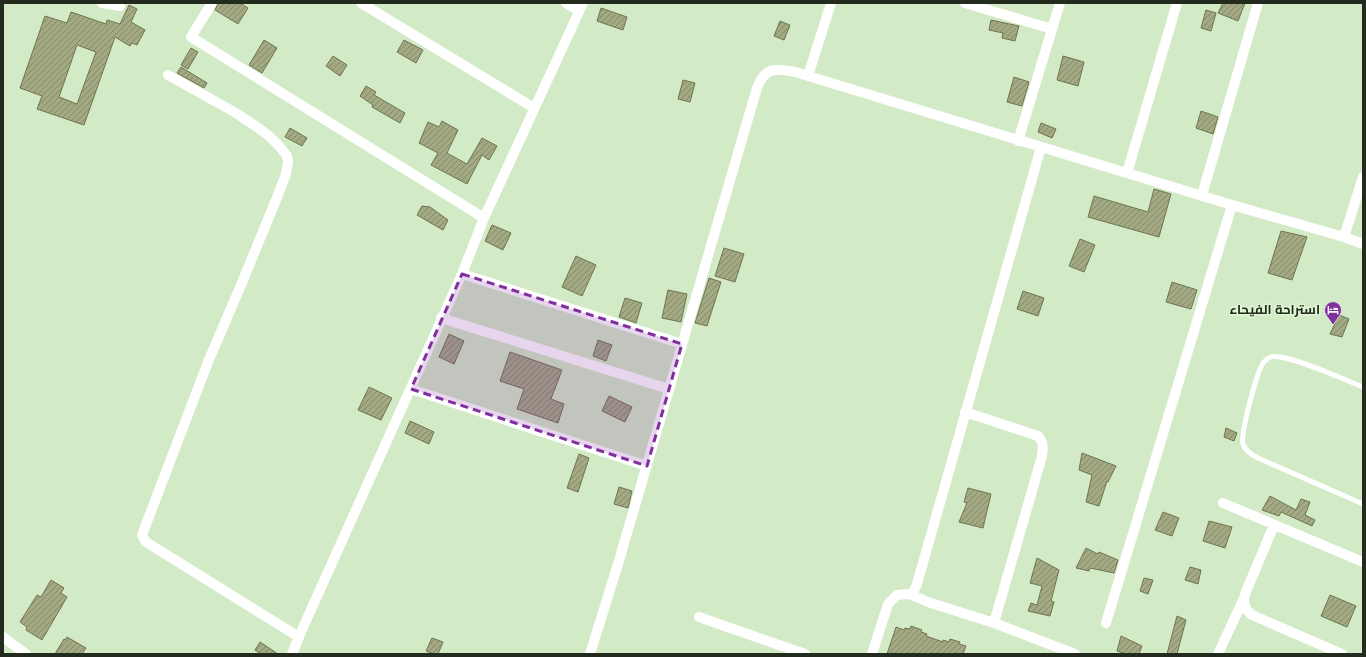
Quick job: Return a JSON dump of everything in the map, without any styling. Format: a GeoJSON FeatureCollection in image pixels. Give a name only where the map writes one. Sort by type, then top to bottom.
{"type":"FeatureCollection","features":[{"type":"Feature","properties":{"kind":"street"},"geometry":{"type":"LineString","coordinates":[[102,3],[120,6]]}},
{"type":"Feature","properties":{"kind":"street"},"geometry":{"type":"LineString","coordinates":[[212,3],[191,37],[484,218]]}},
{"type":"Feature","properties":{"kind":"street"},"geometry":{"type":"LineString","coordinates":[[361,3],[534,108]]}},
{"type":"Feature","properties":{"kind":"street"},"geometry":{"type":"LineString","coordinates":[[292,654],[411,389],[441,318],[462,274],[484,218],[581,7],[566,3]]}},
{"type":"Feature","properties":{"kind":"street"},"geometry":{"type":"LineString","coordinates":[[808,76],[831,3]]}},
{"type":"Feature","properties":{"kind":"street"},"geometry":{"type":"LineString","coordinates":[[965,3],[1052,28]]}},
{"type":"Feature","properties":{"kind":"street"},"geometry":{"type":"LineString","coordinates":[[1018,141],[1060,3]]}},
{"type":"Feature","properties":{"kind":"street"},"geometry":{"type":"LineString","coordinates":[[1127,173],[1177,3]]}},
{"type":"Feature","properties":{"kind":"street"},"geometry":{"type":"LineString","coordinates":[[1202,195],[1258,3]]}},
{"type":"Feature","properties":{"kind":"street"},"geometry":{"type":"LineString","coordinates":[[590,654],[670,389],[760,80],[771,70],[781,69],[808,76],[1018,141],[1344,237],[1363,244]]}},
{"type":"Feature","properties":{"kind":"street"},"geometry":{"type":"LineString","coordinates":[[168,75],[236,113],[257,127],[268,135],[288,156],[288,162],[276,200],[242,285],[208,362],[142,535],[146,542],[299,637]]}},
{"type":"Feature","properties":{"kind":"street"},"geometry":{"type":"LineString","coordinates":[[912,595],[917,584],[1041,147]]}},
{"type":"Feature","properties":{"kind":"street"},"geometry":{"type":"LineString","coordinates":[[1344,237],[1363,177]]}},
{"type":"Feature","properties":{"kind":"street"},"geometry":{"type":"LineString","coordinates":[[1106,624],[1232,205]]}},
{"type":"Feature","properties":{"kind":"street"},"geometry":{"type":"LineString","coordinates":[[462,274],[682,344]]}},
{"type":"Feature","properties":{"kind":"street"},"geometry":{"type":"LineString","coordinates":[[441,318],[670,389]]}},
{"type":"Feature","properties":{"kind":"street"},"geometry":{"type":"LineString","coordinates":[[411,389],[647,466]]}},
{"type":"Feature","properties":{"kind":"street"},"geometry":{"type":"LineString","coordinates":[[965,412],[1038,436],[1042,440],[1043,446],[1042,456],[994,623]]}},
{"type":"Feature","properties":{"kind":"street"},"geometry":{"type":"LineString","coordinates":[[1223,503],[1363,562]]}},
{"type":"Feature","properties":{"kind":"street"},"geometry":{"type":"LineString","coordinates":[[1218,654],[1246,594],[1274,525]]}},
{"type":"Feature","properties":{"kind":"street"},"geometry":{"type":"LineString","coordinates":[[872,654],[888,604],[897,595],[908,594],[994,623],[1075,654]]}},
{"type":"Feature","properties":{"kind":"street"},"geometry":{"type":"LineString","coordinates":[[1246,594],[1244,606],[1252,615],[1342,654]]}},
{"type":"Feature","properties":{"kind":"street"},"geometry":{"type":"LineString","coordinates":[[699,617],[794,652],[805,654]]}},
{"type":"Feature","properties":{"kind":"street"},"geometry":{"type":"LineString","coordinates":[[3,637],[26,654]]}},
{"type":"Feature","properties":{"kind":"lane"},"geometry":{"type":"LineString","coordinates":[[1363,388],[1327,372],[1291,359],[1278,356],[1271,357],[1263,362],[1258,374],[1242,440],[1245,449],[1250,454],[1363,504]]}},
{"type":"Feature","properties":{"kind":"highlighted area"},"geometry":{"type":"Polygon","coordinates":[[[462,274],[682,344],[647,466],[411,389],[462,274]]]}},
{"type":"Feature","properties":{"kind":"building"},"geometry":{"type":"Polygon","coordinates":[[[218,3],[240,3],[248,8],[238,24],[215,10],[218,3]]]}},
{"type":"Feature","properties":{"kind":"building"},"geometry":{"type":"Polygon","coordinates":[[[1223,3],[1245,3],[1238,21],[1218,13],[1223,3]]]}},
{"type":"Feature","properties":{"kind":"building"},"geometry":{"type":"Polygon","coordinates":[[[129,5],[137,9],[131,22],[145,30],[137,45],[132,43],[130,46],[115,37],[84,125],[37,109],[42,96],[20,88],[45,16],[67,23],[71,12],[106,24],[107,20],[120,24],[129,5]],[[77,45],[59,97],[77,104],[96,52],[77,45]]]}},
{"type":"Feature","properties":{"kind":"building"},"geometry":{"type":"Polygon","coordinates":[[[601,8],[627,17],[623,30],[597,21],[601,8]]]}},
{"type":"Feature","properties":{"kind":"building"},"geometry":{"type":"Polygon","coordinates":[[[1206,10],[1216,13],[1211,31],[1201,28],[1206,10]]]}},
{"type":"Feature","properties":{"kind":"building"},"geometry":{"type":"Polygon","coordinates":[[[991,20],[1019,26],[1015,41],[1002,38],[1003,33],[989,30],[991,20]]]}},
{"type":"Feature","properties":{"kind":"building"},"geometry":{"type":"Polygon","coordinates":[[[780,21],[790,25],[784,40],[774,36],[780,21]]]}},
{"type":"Feature","properties":{"kind":"building"},"geometry":{"type":"Polygon","coordinates":[[[264,40],[277,48],[262,73],[249,65],[264,40]]]}},
{"type":"Feature","properties":{"kind":"building"},"geometry":{"type":"Polygon","coordinates":[[[404,40],[423,50],[416,63],[397,52],[404,40]]]}},
{"type":"Feature","properties":{"kind":"building"},"geometry":{"type":"Polygon","coordinates":[[[191,48],[198,52],[188,69],[181,65],[191,48]]]}},
{"type":"Feature","properties":{"kind":"building"},"geometry":{"type":"Polygon","coordinates":[[[333,56],[347,65],[340,76],[326,66],[333,56]]]}},
{"type":"Feature","properties":{"kind":"building"},"geometry":{"type":"Polygon","coordinates":[[[1063,56],[1084,62],[1078,86],[1057,80],[1063,56]]]}},
{"type":"Feature","properties":{"kind":"building"},"geometry":{"type":"Polygon","coordinates":[[[181,67],[207,83],[204,88],[177,73],[181,67]]]}},
{"type":"Feature","properties":{"kind":"building"},"geometry":{"type":"Polygon","coordinates":[[[1014,77],[1029,82],[1022,106],[1007,102],[1014,77]]]}},
{"type":"Feature","properties":{"kind":"building"},"geometry":{"type":"Polygon","coordinates":[[[683,80],[695,83],[690,102],[678,99],[683,80]]]}},
{"type":"Feature","properties":{"kind":"building"},"geometry":{"type":"Polygon","coordinates":[[[366,86],[376,92],[374,95],[405,113],[400,123],[372,107],[373,105],[360,96],[366,86]]]}},
{"type":"Feature","properties":{"kind":"building"},"geometry":{"type":"Polygon","coordinates":[[[1201,111],[1218,117],[1213,134],[1196,128],[1201,111]]]}},
{"type":"Feature","properties":{"kind":"building"},"geometry":{"type":"Polygon","coordinates":[[[442,121],[458,130],[447,153],[467,164],[482,138],[497,146],[489,160],[482,155],[467,184],[431,165],[438,153],[419,143],[428,122],[439,127],[442,121]]]}},
{"type":"Feature","properties":{"kind":"building"},"geometry":{"type":"Polygon","coordinates":[[[1041,123],[1056,129],[1052,138],[1038,132],[1041,123]]]}},
{"type":"Feature","properties":{"kind":"building"},"geometry":{"type":"Polygon","coordinates":[[[290,128],[307,138],[302,146],[285,137],[290,128]]]}},
{"type":"Feature","properties":{"kind":"building"},"geometry":{"type":"Polygon","coordinates":[[[1154,189],[1171,194],[1159,237],[1088,217],[1094,196],[1148,212],[1154,189]]]}},
{"type":"Feature","properties":{"kind":"building"},"geometry":{"type":"Polygon","coordinates":[[[422,206],[430,207],[448,220],[443,230],[417,215],[422,206]]]}},
{"type":"Feature","properties":{"kind":"building"},"geometry":{"type":"Polygon","coordinates":[[[492,225],[511,233],[503,250],[485,241],[492,225]]]}},
{"type":"Feature","properties":{"kind":"building"},"geometry":{"type":"Polygon","coordinates":[[[1281,231],[1307,237],[1292,280],[1268,273],[1281,231]]]}},
{"type":"Feature","properties":{"kind":"building"},"geometry":{"type":"Polygon","coordinates":[[[1080,239],[1095,245],[1084,272],[1069,266],[1080,239]]]}},
{"type":"Feature","properties":{"kind":"building"},"geometry":{"type":"Polygon","coordinates":[[[724,248],[744,254],[735,282],[715,276],[724,248]]]}},
{"type":"Feature","properties":{"kind":"building"},"geometry":{"type":"Polygon","coordinates":[[[576,256],[596,265],[582,296],[562,287],[576,256]]]}},
{"type":"Feature","properties":{"kind":"building"},"geometry":{"type":"Polygon","coordinates":[[[709,278],[721,282],[707,326],[695,323],[709,278]]]}},
{"type":"Feature","properties":{"kind":"building"},"geometry":{"type":"Polygon","coordinates":[[[1172,282],[1197,290],[1191,309],[1166,302],[1172,282]]]}},
{"type":"Feature","properties":{"kind":"building"},"geometry":{"type":"Polygon","coordinates":[[[668,290],[687,294],[681,322],[662,318],[668,290]]]}},
{"type":"Feature","properties":{"kind":"building"},"geometry":{"type":"Polygon","coordinates":[[[1023,291],[1044,298],[1038,316],[1017,309],[1023,291]]]}},
{"type":"Feature","properties":{"kind":"building"},"geometry":{"type":"Polygon","coordinates":[[[625,298],[642,303],[636,323],[619,317],[625,298]]]}},
{"type":"Feature","properties":{"kind":"building"},"geometry":{"type":"Polygon","coordinates":[[[1339,315],[1349,319],[1342,337],[1330,334],[1339,315]]]}},
{"type":"Feature","properties":{"kind":"building"},"geometry":{"type":"Polygon","coordinates":[[[449,334],[464,341],[454,364],[439,357],[449,334]]]}},
{"type":"Feature","properties":{"kind":"building"},"geometry":{"type":"Polygon","coordinates":[[[598,340],[612,345],[606,361],[593,356],[598,340]]]}},
{"type":"Feature","properties":{"kind":"building"},"geometry":{"type":"Polygon","coordinates":[[[510,352],[562,370],[551,399],[564,404],[558,423],[517,409],[524,389],[500,381],[510,352]]]}},
{"type":"Feature","properties":{"kind":"building"},"geometry":{"type":"Polygon","coordinates":[[[369,387],[392,398],[381,420],[358,410],[369,387]]]}},
{"type":"Feature","properties":{"kind":"building"},"geometry":{"type":"Polygon","coordinates":[[[609,396],[632,407],[625,422],[602,411],[609,396]]]}},
{"type":"Feature","properties":{"kind":"building"},"geometry":{"type":"Polygon","coordinates":[[[410,421],[434,432],[429,444],[405,433],[410,421]]]}},
{"type":"Feature","properties":{"kind":"building"},"geometry":{"type":"Polygon","coordinates":[[[1226,428],[1237,433],[1234,441],[1224,437],[1226,428]]]}},
{"type":"Feature","properties":{"kind":"building"},"geometry":{"type":"Polygon","coordinates":[[[1082,453],[1116,466],[1108,482],[1107,481],[1099,506],[1086,502],[1092,475],[1079,470],[1082,453]]]}},
{"type":"Feature","properties":{"kind":"building"},"geometry":{"type":"Polygon","coordinates":[[[579,454],[589,458],[578,492],[567,488],[579,454]]]}},
{"type":"Feature","properties":{"kind":"building"},"geometry":{"type":"Polygon","coordinates":[[[619,487],[632,491],[628,508],[614,504],[619,487]]]}},
{"type":"Feature","properties":{"kind":"building"},"geometry":{"type":"Polygon","coordinates":[[[968,488],[991,494],[983,528],[959,522],[967,503],[964,502],[968,488]]]}},
{"type":"Feature","properties":{"kind":"building"},"geometry":{"type":"Polygon","coordinates":[[[1270,496],[1296,510],[1301,499],[1310,502],[1305,515],[1315,520],[1312,526],[1281,512],[1279,516],[1262,510],[1270,496]]]}},
{"type":"Feature","properties":{"kind":"building"},"geometry":{"type":"Polygon","coordinates":[[[1163,512],[1179,518],[1172,536],[1155,530],[1163,512]]]}},
{"type":"Feature","properties":{"kind":"building"},"geometry":{"type":"Polygon","coordinates":[[[1209,521],[1232,527],[1225,548],[1203,541],[1209,521]]]}},
{"type":"Feature","properties":{"kind":"building"},"geometry":{"type":"Polygon","coordinates":[[[1086,548],[1098,554],[1099,552],[1118,560],[1114,573],[1090,568],[1089,571],[1076,568],[1086,548]]]}},
{"type":"Feature","properties":{"kind":"building"},"geometry":{"type":"Polygon","coordinates":[[[1037,558],[1059,570],[1051,601],[1054,602],[1050,616],[1028,611],[1031,603],[1037,605],[1042,586],[1030,583],[1037,558]]]}},
{"type":"Feature","properties":{"kind":"building"},"geometry":{"type":"Polygon","coordinates":[[[1190,567],[1201,570],[1198,584],[1185,580],[1190,567]]]}},
{"type":"Feature","properties":{"kind":"building"},"geometry":{"type":"Polygon","coordinates":[[[1144,578],[1153,580],[1148,594],[1140,591],[1144,578]]]}},
{"type":"Feature","properties":{"kind":"building"},"geometry":{"type":"Polygon","coordinates":[[[51,580],[64,588],[61,593],[67,597],[42,640],[26,630],[27,627],[20,622],[37,595],[41,597],[51,580]]]}},
{"type":"Feature","properties":{"kind":"building"},"geometry":{"type":"Polygon","coordinates":[[[1330,595],[1356,606],[1347,627],[1321,616],[1330,595]]]}},
{"type":"Feature","properties":{"kind":"building"},"geometry":{"type":"Polygon","coordinates":[[[1177,616],[1186,620],[1177,654],[1167,654],[1177,616]]]}},
{"type":"Feature","properties":{"kind":"building"},"geometry":{"type":"Polygon","coordinates":[[[911,626],[922,630],[921,632],[927,634],[926,636],[943,642],[943,640],[949,642],[950,639],[960,642],[959,644],[966,646],[963,654],[887,654],[896,627],[904,630],[905,628],[910,629],[911,626]]]}},
{"type":"Feature","properties":{"kind":"building"},"geometry":{"type":"Polygon","coordinates":[[[1121,636],[1142,646],[1139,654],[1126,654],[1117,651],[1121,636]]]}},
{"type":"Feature","properties":{"kind":"building"},"geometry":{"type":"Polygon","coordinates":[[[67,637],[86,648],[82,654],[55,654],[64,639],[65,640],[67,637]]]}},
{"type":"Feature","properties":{"kind":"building"},"geometry":{"type":"Polygon","coordinates":[[[432,638],[443,642],[438,654],[426,651],[432,638]]]}},
{"type":"Feature","properties":{"kind":"building"},"geometry":{"type":"Polygon","coordinates":[[[260,642],[278,654],[261,654],[255,650],[260,642]]]}},
{"type":"Feature","properties":{"kind":"place","name":"استراحة الفيحاء"},"geometry":{"type":"Point","coordinates":[1333,325]}}]}
